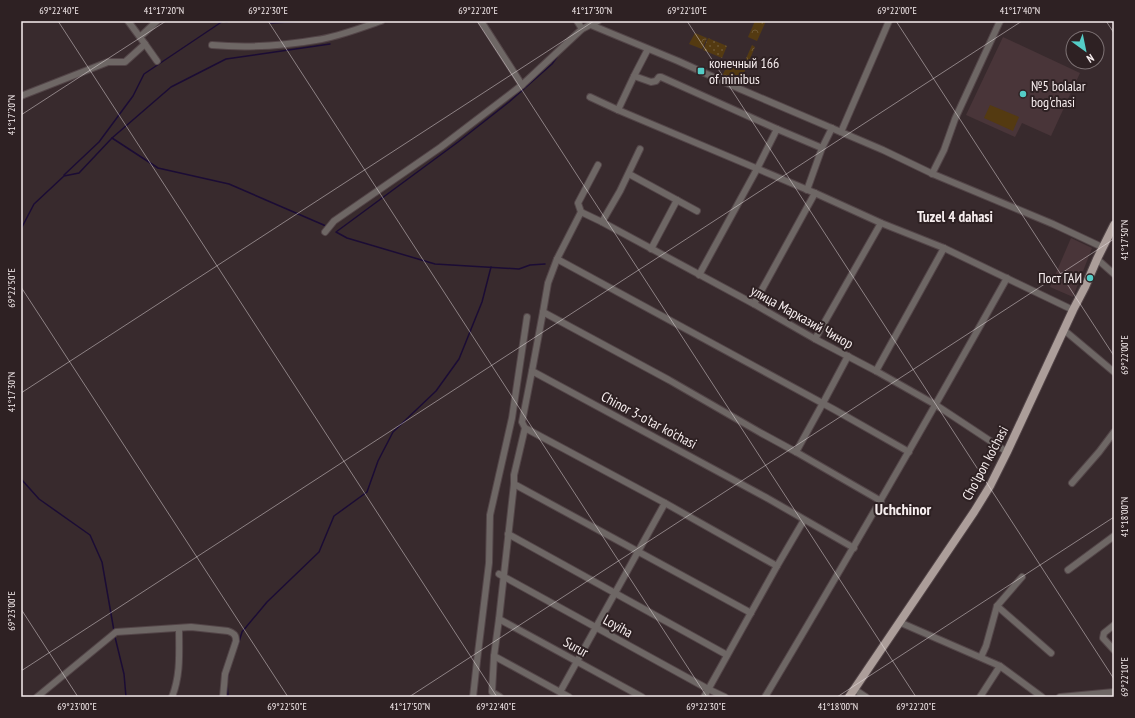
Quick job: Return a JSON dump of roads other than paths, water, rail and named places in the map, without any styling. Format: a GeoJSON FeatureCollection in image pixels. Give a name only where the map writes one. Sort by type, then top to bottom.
{"type":"FeatureCollection","features":[{"type":"Feature","properties":{"kind":"main road","name":"Cho'lpon ko'chasi"},"geometry":{"type":"LineString","coordinates":[[849,697],[990,486],[1073,310],[1086,287],[1102,247],[1114,225]]}},
{"type":"Feature","properties":{"kind":"street"},"geometry":{"type":"LineString","coordinates":[[128,21],[157,61]]}},
{"type":"Feature","properties":{"kind":"street"},"geometry":{"type":"LineString","coordinates":[[140,37],[157,21]]}},
{"type":"Feature","properties":{"kind":"street"},"geometry":{"type":"LineString","coordinates":[[212,45],[237,47],[274,46],[317,40],[360,29],[381,21]]}},
{"type":"Feature","properties":{"kind":"street"},"geometry":{"type":"LineString","coordinates":[[481,21],[522,85]]}},
{"type":"Feature","properties":{"kind":"street"},"geometry":{"type":"LineString","coordinates":[[577,21],[582,29]]}},
{"type":"Feature","properties":{"kind":"street"},"geometry":{"type":"LineString","coordinates":[[325,232],[334,220],[441,147],[522,85],[582,29],[598,21]]}},
{"type":"Feature","properties":{"kind":"street"},"geometry":{"type":"LineString","coordinates":[[841,132],[889,21]]}},
{"type":"Feature","properties":{"kind":"street"},"geometry":{"type":"LineString","coordinates":[[932,174],[944,150],[955,119],[1000,21]]}},
{"type":"Feature","properties":{"kind":"street"},"geometry":{"type":"LineString","coordinates":[[591,25],[883,150],[932,174],[1053,224],[1102,247]]}},
{"type":"Feature","properties":{"kind":"street"},"geometry":{"type":"LineString","coordinates":[[21,96],[108,62],[124,62],[145,44]]}},
{"type":"Feature","properties":{"kind":"street"},"geometry":{"type":"LineString","coordinates":[[617,110],[648,49]]}},
{"type":"Feature","properties":{"kind":"street"},"geometry":{"type":"LineString","coordinates":[[634,76],[651,82],[656,81],[660,77],[822,148]]}},
{"type":"Feature","properties":{"kind":"street"},"geometry":{"type":"LineString","coordinates":[[590,97],[617,110],[815,193],[881,223],[944,248],[1073,310]]}},
{"type":"Feature","properties":{"kind":"street"},"geometry":{"type":"LineString","coordinates":[[807,190],[822,148],[832,128]]}},
{"type":"Feature","properties":{"kind":"street"},"geometry":{"type":"LineString","coordinates":[[699,275],[757,169],[777,129]]}},
{"type":"Feature","properties":{"kind":"street"},"geometry":{"type":"LineString","coordinates":[[602,222],[640,149]]}},
{"type":"Feature","properties":{"kind":"street"},"geometry":{"type":"LineString","coordinates":[[598,165],[578,203],[581,212],[557,259],[548,283],[522,422],[525,428],[665,503],[776,566]]}},
{"type":"Feature","properties":{"kind":"street"},"geometry":{"type":"LineString","coordinates":[[628,174],[697,211]]}},
{"type":"Feature","properties":{"kind":"street"},"geometry":{"type":"LineString","coordinates":[[754,304],[815,193]]}},
{"type":"Feature","properties":{"kind":"street"},"geometry":{"type":"LineString","coordinates":[[651,249],[677,200]]}},
{"type":"Feature","properties":{"kind":"street","name":"улица Марказий Чинор"},"geometry":{"type":"LineString","coordinates":[[581,212],[754,304],[815,339],[876,370],[936,405],[1007,452]]}},
{"type":"Feature","properties":{"kind":"street"},"geometry":{"type":"LineString","coordinates":[[815,339],[881,223]]}},
{"type":"Feature","properties":{"kind":"street"},"geometry":{"type":"LineString","coordinates":[[876,370],[944,248]]}},
{"type":"Feature","properties":{"kind":"street"},"geometry":{"type":"LineString","coordinates":[[557,259],[823,403],[909,452]]}},
{"type":"Feature","properties":{"kind":"street"},"geometry":{"type":"LineString","coordinates":[[1097,259],[1114,274]]}},
{"type":"Feature","properties":{"kind":"street"},"geometry":{"type":"LineString","coordinates":[[765,697],[854,548],[1007,278]]}},
{"type":"Feature","properties":{"kind":"street"},"geometry":{"type":"LineString","coordinates":[[543,312],[669,380],[881,501]]}},
{"type":"Feature","properties":{"kind":"street"},"geometry":{"type":"LineString","coordinates":[[473,697],[488,563],[490,515],[512,418],[527,317]]}},
{"type":"Feature","properties":{"kind":"street"},"geometry":{"type":"LineString","coordinates":[[1064,330],[1114,372]]}},
{"type":"Feature","properties":{"kind":"street"},"geometry":{"type":"LineString","coordinates":[[796,452],[848,356]]}},
{"type":"Feature","properties":{"kind":"street"},"geometry":{"type":"LineString","coordinates":[[521,358],[534,361]]}},
{"type":"Feature","properties":{"kind":"street","name":"Chinor 3-o'tar ko'chasi"},"geometry":{"type":"LineString","coordinates":[[532,371],[768,498],[854,548]]}},
{"type":"Feature","properties":{"kind":"street"},"geometry":{"type":"LineString","coordinates":[[500,697],[492,692],[494,656],[499,619],[501,575],[508,534],[514,475],[525,428]]}},
{"type":"Feature","properties":{"kind":"street"},"geometry":{"type":"LineString","coordinates":[[1072,483],[1114,432]]}},
{"type":"Feature","properties":{"kind":"street"},"geometry":{"type":"LineString","coordinates":[[514,484],[751,613]]}},
{"type":"Feature","properties":{"kind":"street"},"geometry":{"type":"LineString","coordinates":[[560,692],[665,503]]}},
{"type":"Feature","properties":{"kind":"street"},"geometry":{"type":"LineString","coordinates":[[704,697],[776,566],[804,520]]}},
{"type":"Feature","properties":{"kind":"street"},"geometry":{"type":"LineString","coordinates":[[508,534],[727,655]]}},
{"type":"Feature","properties":{"kind":"street"},"geometry":{"type":"LineString","coordinates":[[1068,570],[1114,536]]}},
{"type":"Feature","properties":{"kind":"street","name":"Loyiha"},"geometry":{"type":"LineString","coordinates":[[501,575],[725,697]]}},
{"type":"Feature","properties":{"kind":"street"},"geometry":{"type":"LineString","coordinates":[[981,657],[986,646],[997,606],[1022,577]]}},
{"type":"Feature","properties":{"kind":"street"},"geometry":{"type":"LineString","coordinates":[[997,606],[1051,653]]}},
{"type":"Feature","properties":{"kind":"street","name":"Surur"},"geometry":{"type":"LineString","coordinates":[[499,619],[642,697]]}},
{"type":"Feature","properties":{"kind":"street"},"geometry":{"type":"LineString","coordinates":[[899,622],[1000,666],[1042,697]]}},
{"type":"Feature","properties":{"kind":"street"},"geometry":{"type":"LineString","coordinates":[[1114,625],[1104,633],[1103,638],[1114,650]]}},
{"type":"Feature","properties":{"kind":"street"},"geometry":{"type":"LineString","coordinates":[[37,697],[116,632],[191,627],[228,631],[236,636],[236,641],[224,674],[223,697]]}},
{"type":"Feature","properties":{"kind":"street"},"geometry":{"type":"LineString","coordinates":[[172,697],[179,672],[179,628]]}},
{"type":"Feature","properties":{"kind":"street"},"geometry":{"type":"LineString","coordinates":[[494,656],[569,697]]}},
{"type":"Feature","properties":{"kind":"street"},"geometry":{"type":"LineString","coordinates":[[980,697],[1000,666]]}},
{"type":"Feature","properties":{"kind":"street"},"geometry":{"type":"LineString","coordinates":[[854,689],[866,697]]}},
{"type":"Feature","properties":{"kind":"street"},"geometry":{"type":"LineString","coordinates":[[1060,697],[1113,694]]}},
{"type":"Feature","properties":{"kind":"waterway"},"geometry":{"type":"LineString","coordinates":[[64,175],[99,142],[133,96],[144,74],[223,21],[228,21]]}},
{"type":"Feature","properties":{"kind":"waterway"},"geometry":{"type":"LineString","coordinates":[[268,21],[271,23],[306,21]]}},
{"type":"Feature","properties":{"kind":"waterway"},"geometry":{"type":"LineString","coordinates":[[112,138],[171,87],[226,59],[330,44]]}},
{"type":"Feature","properties":{"kind":"waterway"},"geometry":{"type":"LineString","coordinates":[[545,264],[530,265],[519,269],[435,264],[347,238],[336,232],[458,142],[509,102],[552,64],[557,57]]}},
{"type":"Feature","properties":{"kind":"waterway"},"geometry":{"type":"LineString","coordinates":[[21,229],[34,204],[64,176],[79,173],[112,138],[158,168],[229,184],[326,226]]}},
{"type":"Feature","properties":{"kind":"waterway"},"geometry":{"type":"LineString","coordinates":[[238,645],[242,632],[267,602],[319,552],[334,516],[367,492],[378,461],[393,432],[436,391],[459,359],[482,302],[491,267]]}},
{"type":"Feature","properties":{"kind":"waterway"},"geometry":{"type":"LineString","coordinates":[[22,480],[39,499],[90,535],[102,562],[114,631]]}},
{"type":"Feature","properties":{"kind":"waterway"},"geometry":{"type":"LineString","coordinates":[[115,637],[124,674],[126,697]]}},
{"type":"Feature","properties":{"kind":"waterway"},"geometry":{"type":"LineString","coordinates":[[228,697],[227,683],[229,671]]}},
{"type":"Feature","properties":{"kind":"place","name":"конечный 166 of minibus"},"geometry":{"type":"Point","coordinates":[701,71]}},
{"type":"Feature","properties":{"kind":"place","name":"№5 bolalar bog'chasi"},"geometry":{"type":"Point","coordinates":[1023,94]}},
{"type":"Feature","properties":{"kind":"place","name":"Пост ГАИ"},"geometry":{"type":"Point","coordinates":[1090,278]}},
{"type":"Feature","properties":{"kind":"district","name":"Tuzel 4 dahasi"},"geometry":{"type":"Point","coordinates":[955,216]}},
{"type":"Feature","properties":{"kind":"district","name":"Uchchinor"},"geometry":{"type":"Point","coordinates":[903,509]}}]}
